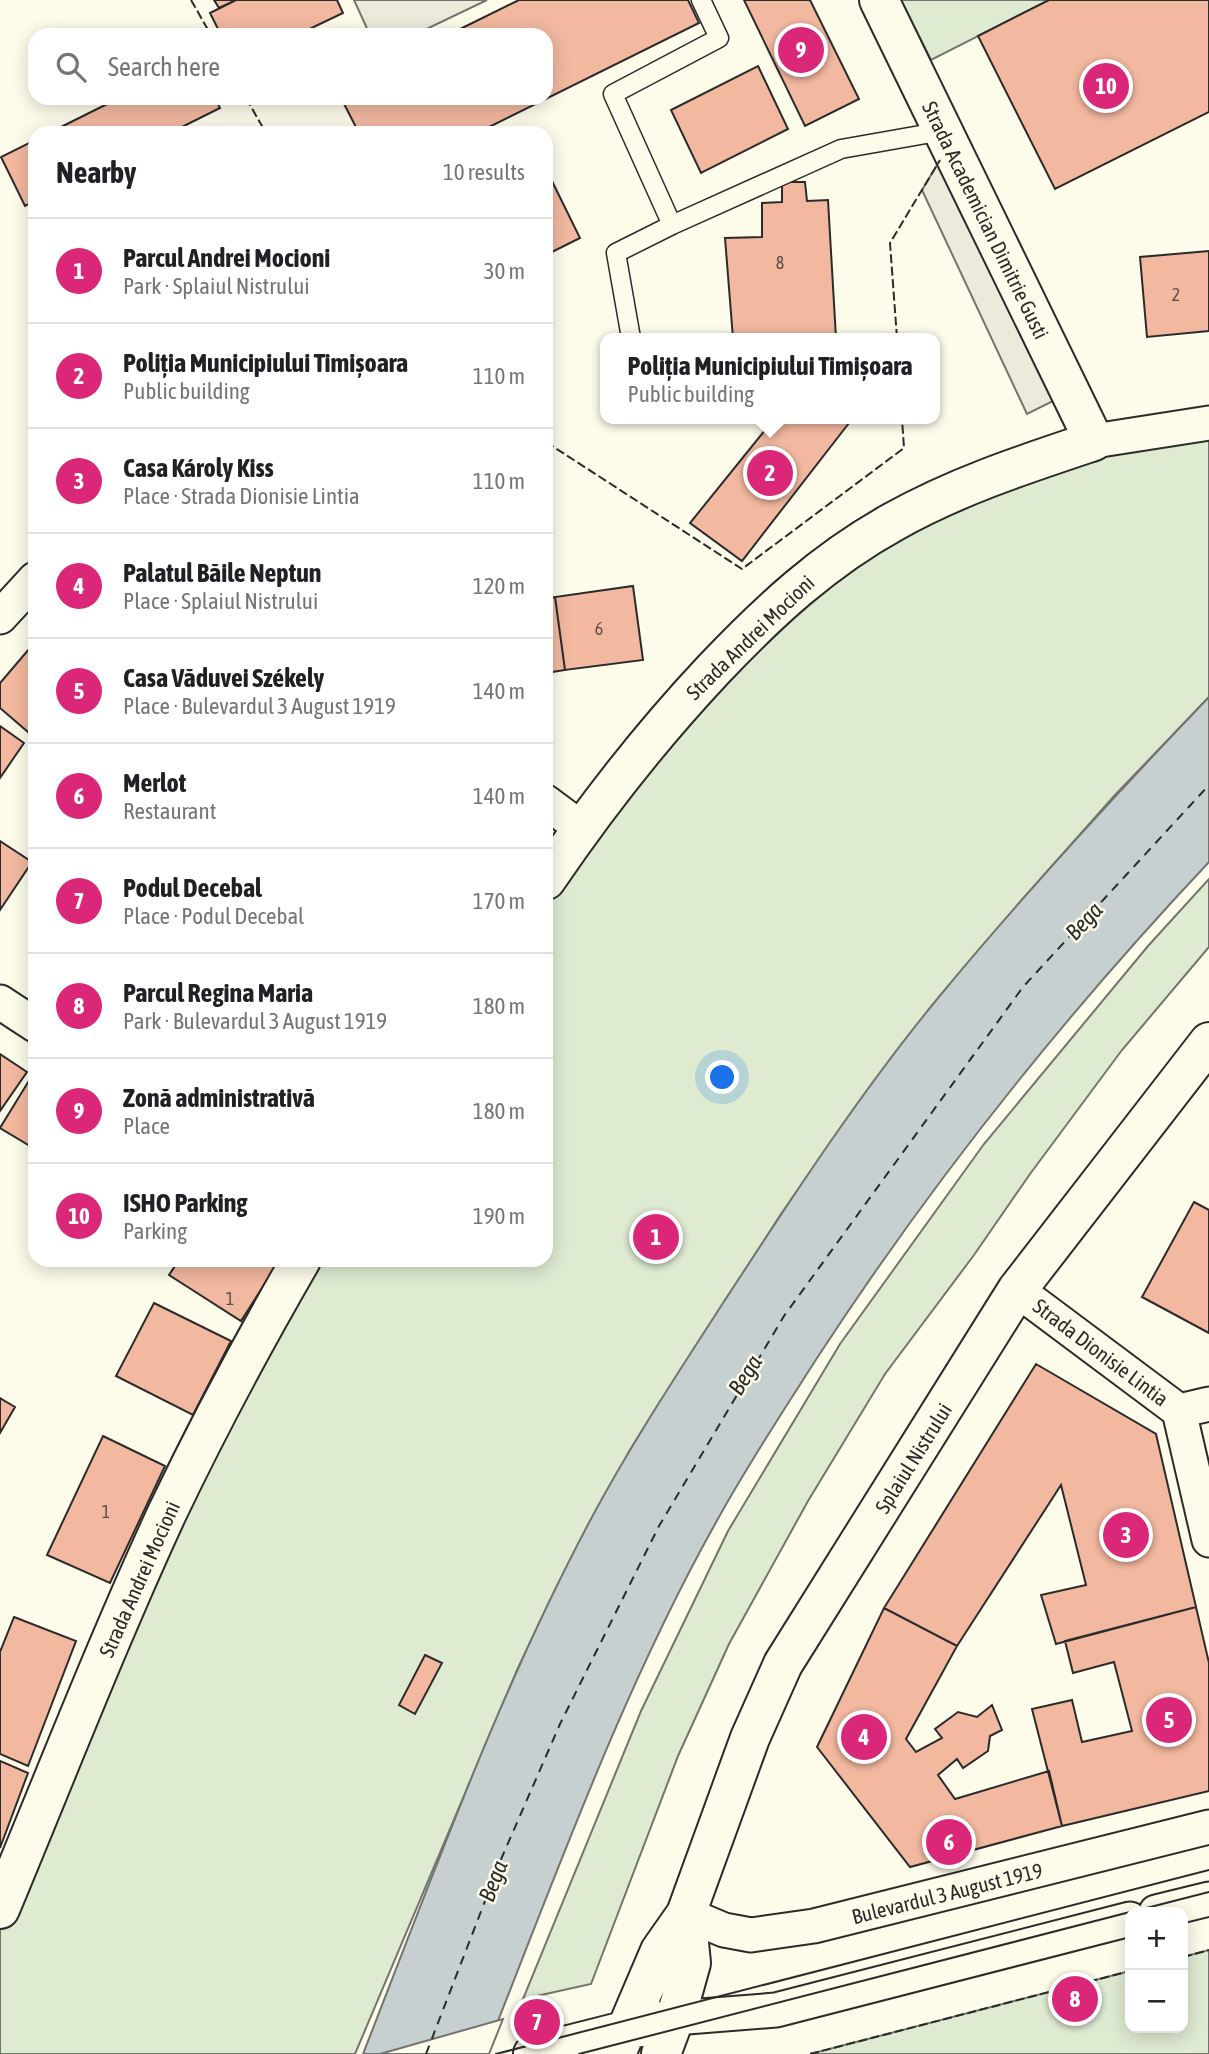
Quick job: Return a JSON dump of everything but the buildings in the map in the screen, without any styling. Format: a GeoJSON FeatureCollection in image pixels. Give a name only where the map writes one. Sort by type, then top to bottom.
{"type":"FeatureCollection","features":[{"type":"Feature","properties":{"kind":"street","name":"Strada Academician Dimitrie Gusti"},"geometry":{"type":"LineString","coordinates":[[879,0],[1094,441]]}},
{"type":"Feature","properties":{"kind":"street"},"geometry":{"type":"LineString","coordinates":[[1094,441],[1209,423]]}},
{"type":"Feature","properties":{"kind":"street","name":"Strada Andrei Mocioni"},"geometry":{"type":"LineString","coordinates":[[553,870],[581,828],[677,708],[786,597],[825,566],[892,522],[973,483],[1094,441]]}},
{"type":"Feature","properties":{"kind":"street"},"geometry":{"type":"LineString","coordinates":[[0,617],[28,587]]}},
{"type":"Feature","properties":{"kind":"street"},"geometry":{"type":"LineString","coordinates":[[553,807],[581,828]]}},
{"type":"Feature","properties":{"kind":"street"},"geometry":{"type":"LineString","coordinates":[[0,1002],[28,1020]]}},
{"type":"Feature","properties":{"kind":"street","name":"Splaiul Nistrului"},"geometry":{"type":"LineString","coordinates":[[622,2042],[660,1951],[686,1914],[750,1738],[783,1664],[1017,1290],[1209,1041]]}},
{"type":"Feature","properties":{"kind":"street","name":"Strada Andrei Mocioni"},"geometry":{"type":"LineString","coordinates":[[0,1909],[119,1622],[167,1514],[215,1415],[297,1267]]}},
{"type":"Feature","properties":{"kind":"street","name":"Strada Dionisie Lintia"},"geometry":{"type":"LineString","coordinates":[[1017,1290],[1194,1407],[1209,1540]]}},
{"type":"Feature","properties":{"kind":"street","name":"Bulevardul 3 August 1919"},"geometry":{"type":"LineString","coordinates":[[686,1914],[724,1930],[751,1935],[814,1926],[1209,1827]]}},
{"type":"Feature","properties":{"kind":"street"},"geometry":{"type":"LineString","coordinates":[[1176,1907],[1209,1899]]}},
{"type":"Feature","properties":{"kind":"street","name":"Splaiul Nistrului"},"geometry":{"type":"LineString","coordinates":[[661,2054],[691,1963],[686,1914]]}},
{"type":"Feature","properties":{"kind":"street"},"geometry":{"type":"LineString","coordinates":[[533,2054],[577,2042],[622,2042],[675,2018],[776,2010],[1125,1920]]}},
{"type":"Feature","properties":{"kind":"lane"},"geometry":{"type":"LineString","coordinates":[[672,225],[613,94],[719,38],[701,0]]}},
{"type":"Feature","properties":{"kind":"lane"},"geometry":{"type":"LineString","coordinates":[[630,333],[616,253],[841,149],[943,131]]}},
{"type":"Feature","properties":{"kind":"green space"},"geometry":{"type":"Polygon","coordinates":[[[901,0],[1049,0],[931,60],[901,0]]]}},
{"type":"Feature","properties":{"kind":"green space"},"geometry":{"type":"Polygon","coordinates":[[[1209,423],[1209,697],[1115,795],[1020,902],[849,1116],[781,1214],[630,1450],[557,1586],[518,1668],[355,2054],[0,2054],[0,1909],[298,1267],[553,1267],[553,870],[635,758],[892,522],[1209,423]]]}},
{"type":"Feature","properties":{"kind":"green space"},"geometry":{"type":"Polygon","coordinates":[[[1209,879],[1209,947],[1122,1050],[885,1374],[808,1501],[729,1644],[678,1756],[591,1984],[523,1999],[641,1711],[728,1531],[840,1344],[984,1144],[1148,946],[1209,879]]]}},
{"type":"Feature","properties":{"kind":"green space"},"geometry":{"type":"Polygon","coordinates":[[[1209,1950],[1209,2054],[810,2054],[1125,1972],[1125,2033],[1188,2033],[1188,1956],[1209,1950]]]}},
{"type":"Feature","properties":{"kind":"shaded area"},"geometry":{"type":"Polygon","coordinates":[[[354,0],[487,0],[429,28],[367,28],[354,0]]]}},
{"type":"Feature","properties":{"kind":"shaded area"},"geometry":{"type":"Polygon","coordinates":[[[946,150],[1073,391],[1027,414],[922,190],[946,150]]]}},
{"type":"Feature","properties":{"kind":"water","name":"Bega"},"geometry":{"type":"Polygon","coordinates":[[[1209,697],[1209,862],[1103,979],[955,1162],[863,1290],[755,1455],[719,1517],[652,1647],[593,1781],[485,2054],[363,2054],[442,1850],[527,1648],[592,1517],[655,1409],[800,1186],[909,1034],[1037,883],[1209,697]]]}},
{"type":"Feature","properties":{"kind":"pier"},"geometry":{"type":"Polygon","coordinates":[[[503,2019],[489,2054],[380,2054],[503,2019]]]}},
{"type":"Feature","properties":{"kind":"ferry route"},"geometry":{"type":"LineString","coordinates":[[426,2054],[502,1857],[560,1724],[659,1526],[784,1316],[1023,987],[1209,785]]}},
{"type":"Feature","properties":{"kind":"tram line"},"geometry":{"type":"LineString","coordinates":[[496,2054],[1209,1870]]}},
{"type":"Feature","properties":{"kind":"tram line"},"geometry":{"type":"LineString","coordinates":[[1150,1907],[1209,1892]]}},
{"type":"Feature","properties":{"kind":"tram line"},"geometry":{"type":"LineString","coordinates":[[579,2054],[1125,1913]]}},
{"type":"Feature","properties":{"kind":"fence"},"geometry":{"type":"LineString","coordinates":[[191,0],[207,28]]}},
{"type":"Feature","properties":{"kind":"fence"},"geometry":{"type":"LineString","coordinates":[[250,105],[262,126]]}},
{"type":"Feature","properties":{"kind":"fence"},"geometry":{"type":"LineString","coordinates":[[897,333],[890,243],[940,160]]}},
{"type":"Feature","properties":{"kind":"fence"},"geometry":{"type":"LineString","coordinates":[[553,447],[742,569],[904,448],[902,424]]}},
{"type":"Feature","properties":{"kind":"fence"},"geometry":{"type":"LineString","coordinates":[[1188,1956],[1209,1950]]}},
{"type":"Feature","properties":{"kind":"fence"},"geometry":{"type":"LineString","coordinates":[[810,2054],[1125,1972]]}},
{"type":"Feature","properties":{"kind":"place","name":"Zonă administrativă"},"geometry":{"type":"Point","coordinates":[801,50]}},
{"type":"Feature","properties":{"kind":"place","name":"ISHO Parking"},"geometry":{"type":"Point","coordinates":[1106,86]}},
{"type":"Feature","properties":{"kind":"place","name":"Poliția Municipiului Timișoara"},"geometry":{"type":"Point","coordinates":[770,473]}},
{"type":"Feature","properties":{"kind":"place","name":"Parcul Andrei Mocioni"},"geometry":{"type":"Point","coordinates":[656,1237]}},
{"type":"Feature","properties":{"kind":"place","name":"Casa Károly Kiss"},"geometry":{"type":"Point","coordinates":[1126,1535]}},
{"type":"Feature","properties":{"kind":"place","name":"Casa Văduvei Székely"},"geometry":{"type":"Point","coordinates":[1169,1720]}},
{"type":"Feature","properties":{"kind":"place","name":"Palatul Băile Neptun"},"geometry":{"type":"Point","coordinates":[864,1737]}},
{"type":"Feature","properties":{"kind":"place","name":"Merlot"},"geometry":{"type":"Point","coordinates":[949,1842]}},
{"type":"Feature","properties":{"kind":"place","name":"Parcul Regina Maria"},"geometry":{"type":"Point","coordinates":[1075,1999]}},
{"type":"Feature","properties":{"kind":"place","name":"Podul Decebal"},"geometry":{"type":"Point","coordinates":[537,2022]}}]}
